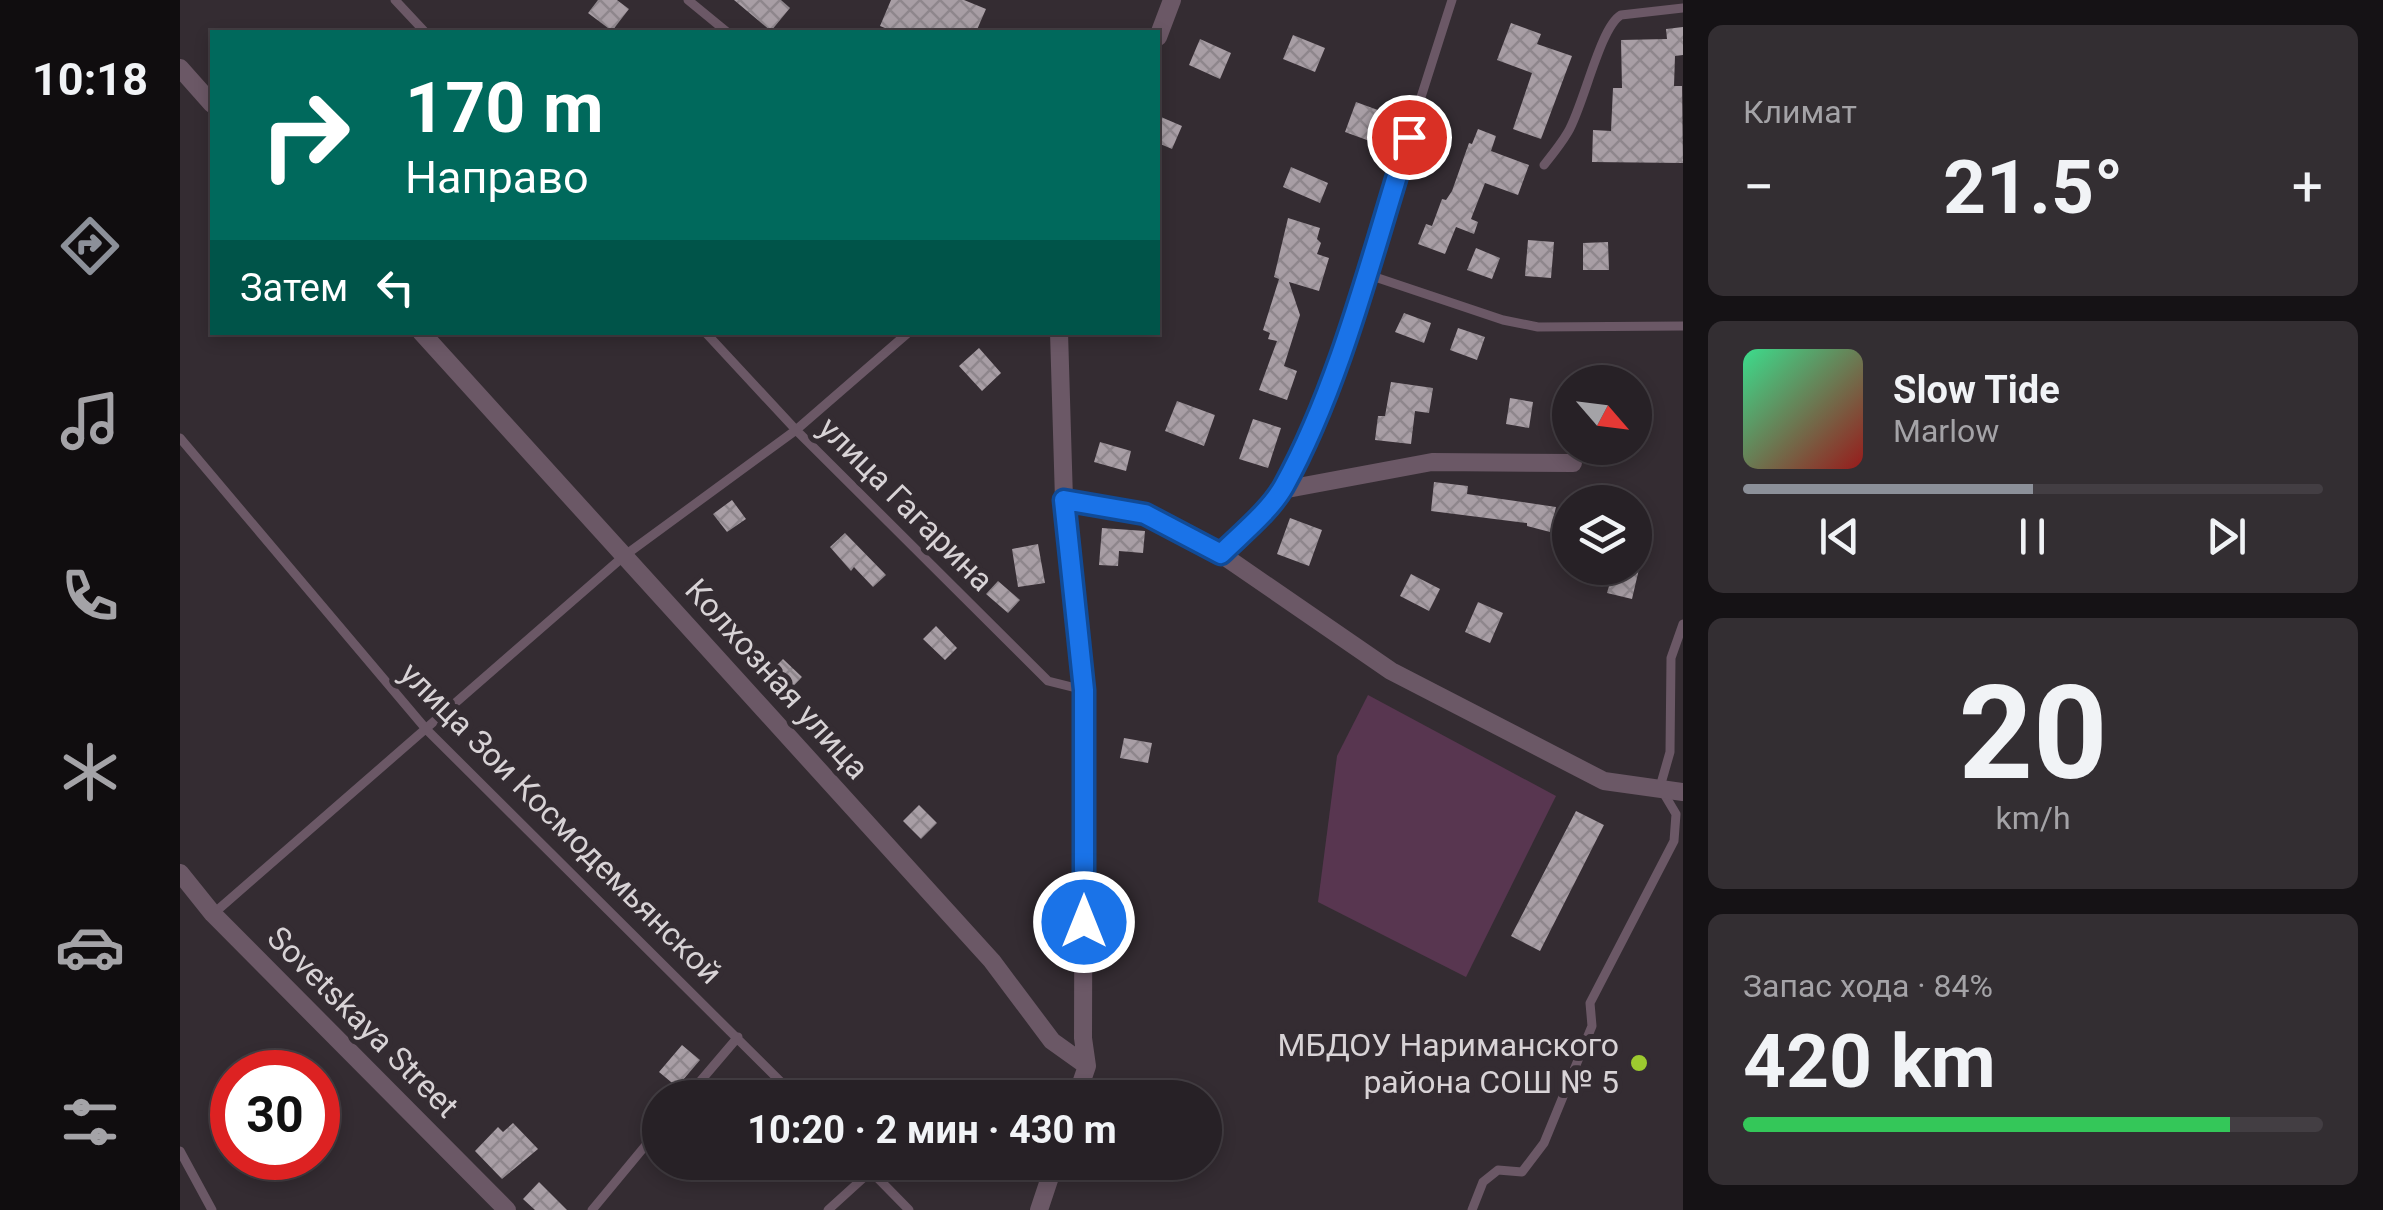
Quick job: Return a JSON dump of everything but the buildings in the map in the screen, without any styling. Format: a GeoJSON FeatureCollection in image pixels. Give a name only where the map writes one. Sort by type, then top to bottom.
{"type":"FeatureCollection","features":[{"type":"Feature","properties":{"kind":"street"},"geometry":{"type":"LineString","coordinates":[[1160,32],[1172,0]]}},
{"type":"Feature","properties":{"kind":"street"},"geometry":{"type":"LineString","coordinates":[[180,68],[210,102]]}},
{"type":"Feature","properties":{"kind":"street","name":"Колхозная улица"},"geometry":{"type":"LineString","coordinates":[[423,335],[992,961],[1052,1041],[1087,1066]]}},
{"type":"Feature","properties":{"kind":"street"},"geometry":{"type":"LineString","coordinates":[[1059,335],[1064,500],[1084,690],[1087,1066],[1082,1080]]}},
{"type":"Feature","properties":{"kind":"street"},"geometry":{"type":"LineString","coordinates":[[1221,554],[1282,490],[1432,462],[1552,462]]}},
{"type":"Feature","properties":{"kind":"street"},"geometry":{"type":"LineString","coordinates":[[1064,500],[1145,514],[1221,554],[1392,671],[1604,781],[1683,792]]}},
{"type":"Feature","properties":{"kind":"street","name":"Sovetskaya Street"},"geometry":{"type":"LineString","coordinates":[[180,874],[213,914],[507,1210]]}},
{"type":"Feature","properties":{"kind":"street"},"geometry":{"type":"LineString","coordinates":[[1040,1210],[1049,1180]]}},
{"type":"Feature","properties":{"kind":"lane"},"geometry":{"type":"LineString","coordinates":[[395,0],[423,30]]}},
{"type":"Feature","properties":{"kind":"lane"},"geometry":{"type":"LineString","coordinates":[[1282,490],[1326,395],[1452,0]]}},
{"type":"Feature","properties":{"kind":"lane"},"geometry":{"type":"LineString","coordinates":[[691,1],[725,30]]}},
{"type":"Feature","properties":{"kind":"lane"},"geometry":{"type":"LineString","coordinates":[[1544,166],[1568,132],[1612,20],[1621,15],[1683,8]]}},
{"type":"Feature","properties":{"kind":"lane"},"geometry":{"type":"LineString","coordinates":[[1366,274],[1503,320],[1538,327],[1683,326]]}},
{"type":"Feature","properties":{"kind":"lane","name":"улица Гагарина"},"geometry":{"type":"LineString","coordinates":[[708,335],[796,430],[1048,681],[1084,690]]}},
{"type":"Feature","properties":{"kind":"lane"},"geometry":{"type":"LineString","coordinates":[[213,914],[624,556],[796,430],[906,335]]}},
{"type":"Feature","properties":{"kind":"lane","name":"улица Зои Космодемьянской"},"geometry":{"type":"LineString","coordinates":[[180,438],[426,729],[780,1080]]}},
{"type":"Feature","properties":{"kind":"lane"},"geometry":{"type":"LineString","coordinates":[[1472,1210],[1483,1182],[1498,1170],[1522,1172],[1544,1142],[1592,1026],[1590,1003],[1674,842],[1676,814],[1660,786],[1670,752],[1671,658],[1683,624]]}},
{"type":"Feature","properties":{"kind":"lane"},"geometry":{"type":"LineString","coordinates":[[702,1080],[738,1038]]}},
{"type":"Feature","properties":{"kind":"lane"},"geometry":{"type":"LineString","coordinates":[[592,1210],[642,1150]]}},
{"type":"Feature","properties":{"kind":"lane"},"geometry":{"type":"LineString","coordinates":[[180,1151],[212,1210]]}},
{"type":"Feature","properties":{"kind":"lane"},"geometry":{"type":"LineString","coordinates":[[828,1210],[861,1180]]}},
{"type":"Feature","properties":{"kind":"lane"},"geometry":{"type":"LineString","coordinates":[[878,1180],[909,1210]]}},
{"type":"Feature","properties":{"kind":"shaded area"},"geometry":{"type":"Polygon","coordinates":[[[1368,695],[1556,796],[1466,977],[1318,902],[1337,756],[1368,695]]]}},
{"type":"Feature","properties":{"kind":"place","name":"МБДОУ Нариманского района СОШ № 5"},"geometry":{"type":"Point","coordinates":[1639,1063]}},
{"type":"Feature","properties":{"kind":"route"},"geometry":{"type":"LineString","coordinates":[[1084,922],[1084,690],[1064,500],[1145,514],[1221,554],[1282,490],[1326,395],[1409,137]]}}]}
